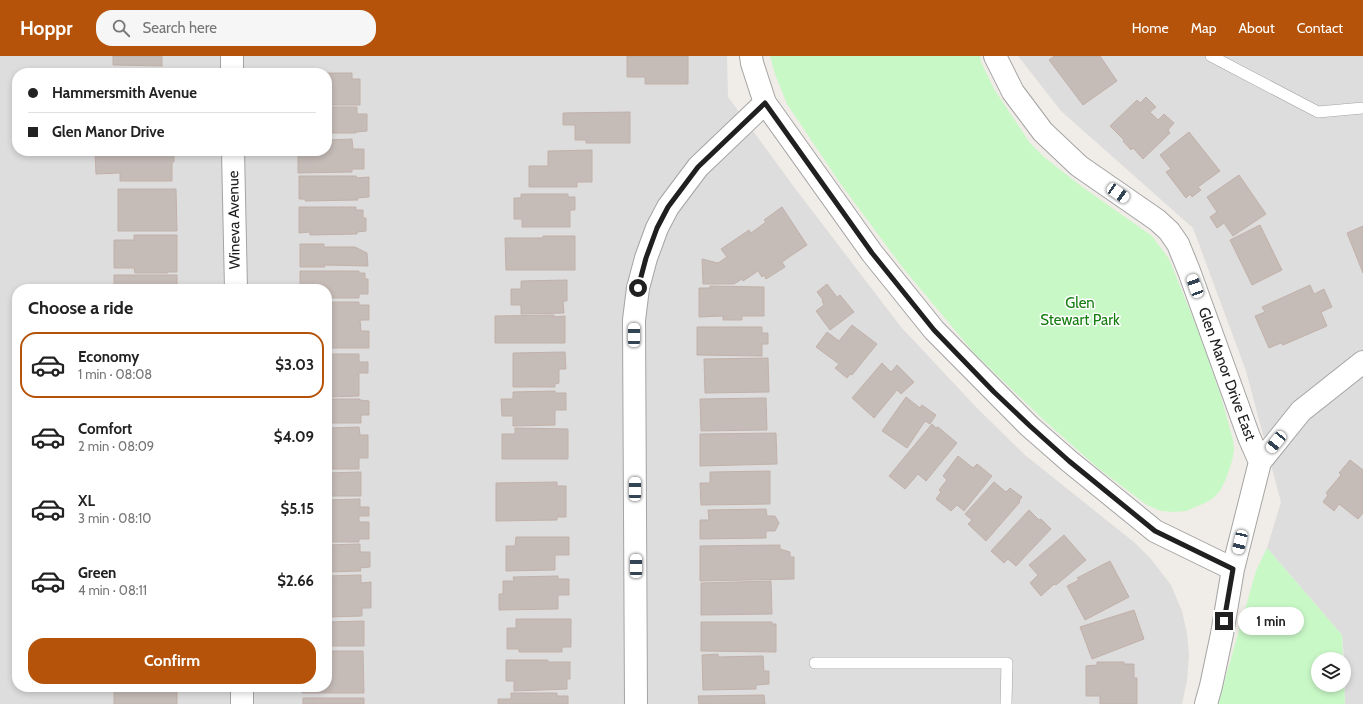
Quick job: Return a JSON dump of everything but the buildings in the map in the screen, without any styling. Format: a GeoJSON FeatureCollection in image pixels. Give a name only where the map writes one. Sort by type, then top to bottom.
{"type":"FeatureCollection","features":[{"type":"Feature","properties":{"kind":"street"},"geometry":{"type":"LineString","coordinates":[[232,56],[232,68]]}},
{"type":"Feature","properties":{"kind":"street"},"geometry":{"type":"LineString","coordinates":[[751,56],[765,103],[872,253],[934,330],[994,392],[1030,426],[1069,461],[1155,531],[1233,569]]}},
{"type":"Feature","properties":{"kind":"street","name":"Glen Manor Drive East"},"geometry":{"type":"LineString","coordinates":[[995,56],[1013,92],[1043,132],[1079,166],[1157,220],[1169,231],[1178,244],[1249,437],[1260,462]]}},
{"type":"Feature","properties":{"kind":"street"},"geometry":{"type":"LineString","coordinates":[[636,704],[634,320],[638,288],[646,258],[657,228],[668,207],[698,167],[765,103]]}},
{"type":"Feature","properties":{"kind":"street","name":"Wineva Avenue"},"geometry":{"type":"LineString","coordinates":[[233,156],[236,284]]}},
{"type":"Feature","properties":{"kind":"street"},"geometry":{"type":"LineString","coordinates":[[1206,704],[1222,634],[1233,569],[1260,462],[1301,411],[1363,362]]}},
{"type":"Feature","properties":{"kind":"street"},"geometry":{"type":"LineString","coordinates":[[242,692],[242,704]]}},
{"type":"Feature","properties":{"kind":"lane"},"geometry":{"type":"LineString","coordinates":[[1211,56],[1318,112],[1363,108]]}},
{"type":"Feature","properties":{"kind":"lane"},"geometry":{"type":"LineString","coordinates":[[815,663],[1007,663],[1006,704]]}},
{"type":"Feature","properties":{"kind":"shaded area"},"geometry":{"type":"Polygon","coordinates":[[[0,56],[727,56],[728,97],[797,191],[901,327],[976,407],[1025,455],[1135,543],[1151,559],[1171,585],[1182,611],[1187,634],[1189,654],[1187,681],[1182,704],[0,704],[0,56]]]}},
{"type":"Feature","properties":{"kind":"shaded area"},"geometry":{"type":"Polygon","coordinates":[[[1018,56],[1363,56],[1363,704],[1345,704],[1345,692],[1351,692],[1351,652],[1343,652],[1342,635],[1267,548],[1281,502],[1246,371],[1193,228],[1061,111],[1018,56]]]}},
{"type":"Feature","properties":{"kind":"green space","name":"Glen Stewart Park"},"geometry":{"type":"Polygon","coordinates":[[[770,56],[980,56],[981,62],[994,89],[1030,143],[1044,157],[1081,186],[1152,236],[1169,259],[1199,333],[1220,393],[1233,440],[1234,450],[1232,461],[1220,491],[1212,499],[1186,511],[1161,511],[1147,505],[1099,469],[1046,422],[974,353],[903,268],[840,183],[787,104],[775,74],[770,56]]]}},
{"type":"Feature","properties":{"kind":"green space"},"geometry":{"type":"Polygon","coordinates":[[[1267,548],[1342,635],[1343,652],[1311,652],[1311,692],[1345,692],[1345,704],[1218,704],[1256,571],[1267,548]]]}},
{"type":"Feature","properties":{"kind":"route"},"geometry":{"type":"LineString","coordinates":[[638,288],[646,258],[657,228],[668,207],[698,167],[765,103],[872,253],[934,330],[994,392],[1069,461],[1157,533],[1233,569],[1224,621]]}}]}
